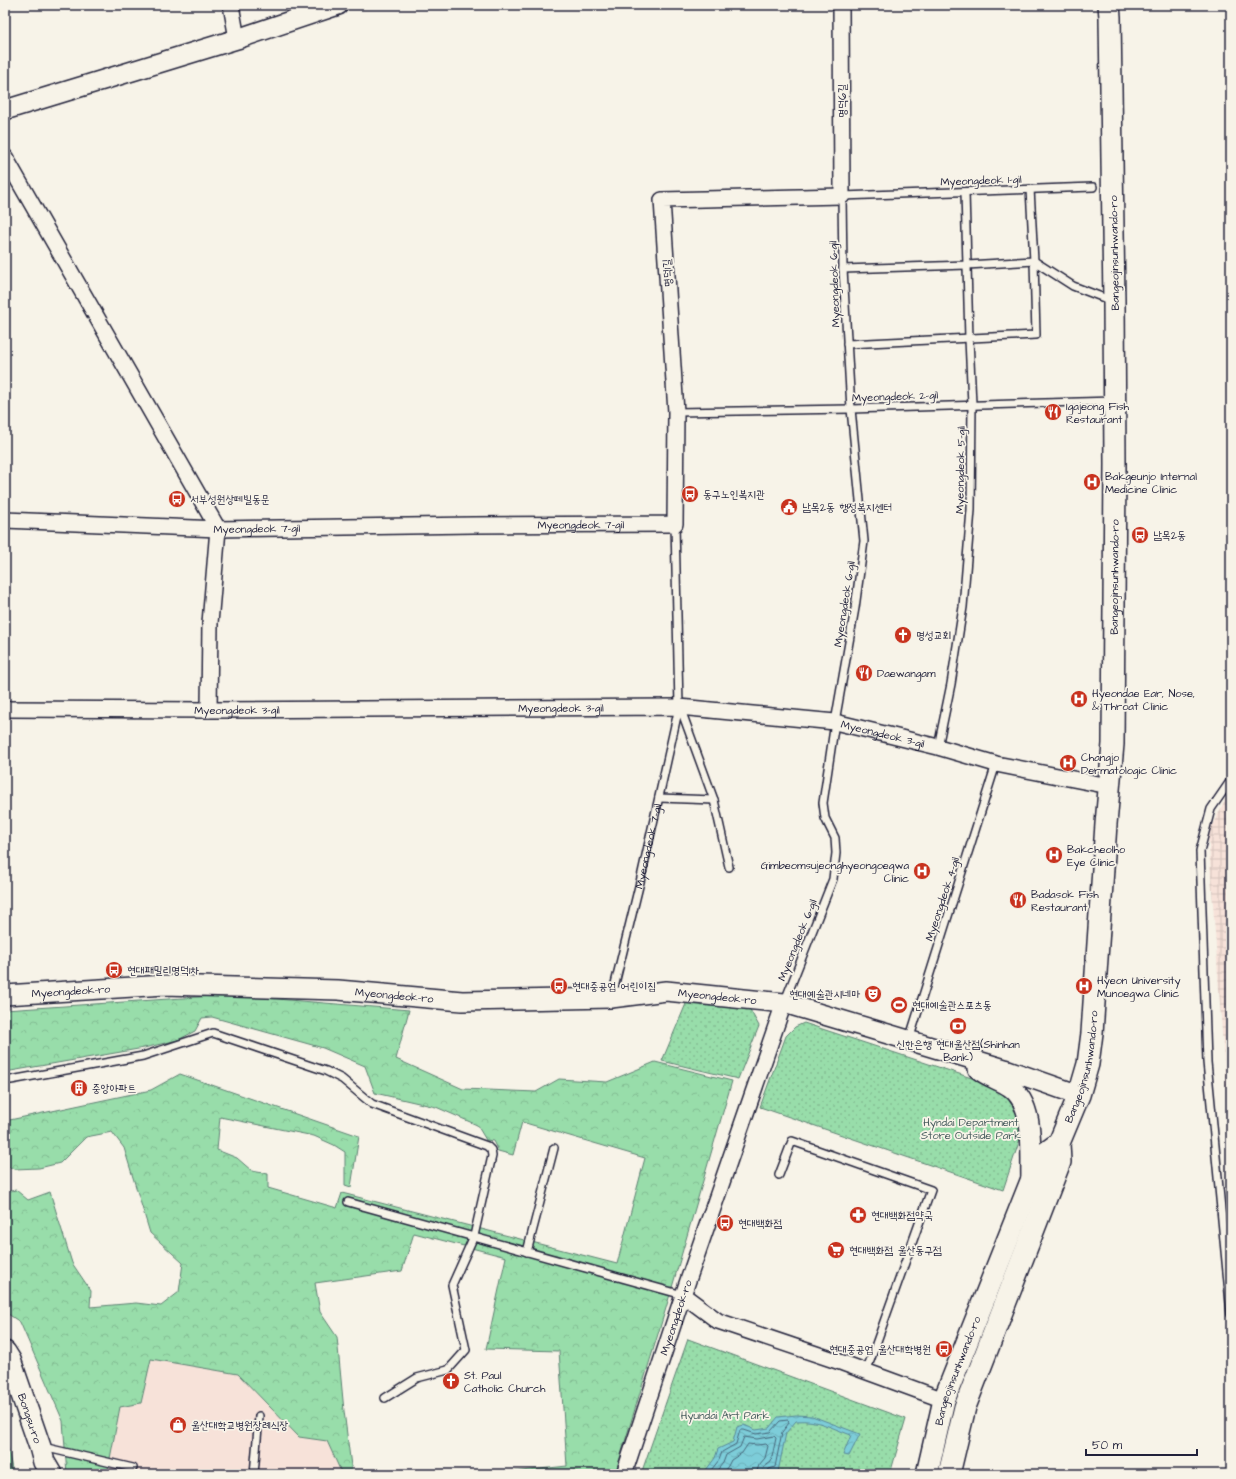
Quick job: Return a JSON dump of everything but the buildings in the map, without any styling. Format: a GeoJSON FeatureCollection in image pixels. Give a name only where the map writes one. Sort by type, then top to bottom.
{"type":"FeatureCollection","features":[{"type":"Feature","properties":{"kind":"main road","name":"Bangeojinsunhwando-ro"},"geometry":{"type":"LineString","coordinates":[[927,1474],[944,1400],[1041,1156],[1058,1143],[1079,1095],[1088,1064],[1092,1033],[1113,744],[1115,401],[1109,5]]}},
{"type":"Feature","properties":{"kind":"main road","name":"Bangeojinsunhwando-ro"},"geometry":{"type":"LineString","coordinates":[[949,1474],[965,1407],[1060,1162],[1058,1143]]}},
{"type":"Feature","properties":{"kind":"main road","name":"Bongsu-ro"},"geometry":{"type":"LineString","coordinates":[[5,1352],[10,1360],[44,1464]]}},
{"type":"Feature","properties":{"kind":"street"},"geometry":{"type":"LineString","coordinates":[[231,5],[237,39]]}},
{"type":"Feature","properties":{"kind":"street"},"geometry":{"type":"LineString","coordinates":[[5,110],[237,39],[338,5]]}},
{"type":"Feature","properties":{"kind":"street","name":"명덕6길"},"geometry":{"type":"LineString","coordinates":[[842,5],[842,196]]}},
{"type":"Feature","properties":{"kind":"street"},"geometry":{"type":"LineString","coordinates":[[5,157],[218,529],[210,623],[209,710]]}},
{"type":"Feature","properties":{"kind":"street","name":"명덕1길"},"geometry":{"type":"LineString","coordinates":[[676,524],[676,412],[662,200],[842,196]]}},
{"type":"Feature","properties":{"kind":"street","name":"Myeongdeok 7-gil"},"geometry":{"type":"LineString","coordinates":[[5,520],[218,529],[473,525],[676,524]]}},
{"type":"Feature","properties":{"kind":"street","name":"Myeongdeok 3-gil"},"geometry":{"type":"LineString","coordinates":[[5,708],[209,710],[679,707],[835,722],[938,747],[996,764],[1109,786]]}},
{"type":"Feature","properties":{"kind":"street","name":"Myeongdeok-ro"},"geometry":{"type":"LineString","coordinates":[[5,994],[165,985],[338,990],[462,1001],[611,998],[666,991],[784,1003],[963,1056],[1079,1095]]}},
{"type":"Feature","properties":{"kind":"street","name":"Myeongdeok-ro"},"geometry":{"type":"LineString","coordinates":[[624,1474],[683,1295],[784,1003]]}},
{"type":"Feature","properties":{"kind":"street"},"geometry":{"type":"LineString","coordinates":[[963,1056],[982,1072],[1011,1088],[1024,1104],[1030,1126],[1031,1180]]}},
{"type":"Feature","properties":{"kind":"street"},"geometry":{"type":"LineString","coordinates":[[683,1295],[718,1321],[944,1400]]}},
{"type":"Feature","properties":{"kind":"lane"},"geometry":{"type":"LineString","coordinates":[[1030,189],[1093,187]]}},
{"type":"Feature","properties":{"kind":"lane","name":"Myeongdeok 1-gil"},"geometry":{"type":"LineString","coordinates":[[842,196],[1030,189],[1036,336],[969,339]]}},
{"type":"Feature","properties":{"kind":"lane","name":"Myeongdeok 5-gil"},"geometry":{"type":"LineString","coordinates":[[938,747],[951,684],[962,608],[971,510],[972,404],[965,192]]}},
{"type":"Feature","properties":{"kind":"lane","name":"Myeongdeok 6-gil"},"geometry":{"type":"LineString","coordinates":[[784,1003],[833,879],[836,853],[835,838],[825,818],[823,803],[835,722],[855,608],[864,541],[851,409],[843,270],[842,196]]}},
{"type":"Feature","properties":{"kind":"lane"},"geometry":{"type":"LineString","coordinates":[[843,270],[1034,261],[1073,286],[1114,302]]}},
{"type":"Feature","properties":{"kind":"lane"},"geometry":{"type":"LineString","coordinates":[[847,344],[969,339]]}},
{"type":"Feature","properties":{"kind":"lane","name":"Myeongdeok 2-gil"},"geometry":{"type":"LineString","coordinates":[[676,412],[851,409],[972,404],[1115,401]]}},
{"type":"Feature","properties":{"kind":"lane","name":"Myeongdeok 7-gil"},"geometry":{"type":"LineString","coordinates":[[611,998],[659,798],[679,707],[676,524]]}},
{"type":"Feature","properties":{"kind":"lane"},"geometry":{"type":"LineString","coordinates":[[679,707],[714,800],[728,868]]}},
{"type":"Feature","properties":{"kind":"lane","name":"Myeongdeok 4-gil"},"geometry":{"type":"LineString","coordinates":[[909,1040],[996,764]]}},
{"type":"Feature","properties":{"kind":"lane"},"geometry":{"type":"LineString","coordinates":[[1231,780],[1211,809],[1200,851],[1207,1062],[1231,1314]]}},
{"type":"Feature","properties":{"kind":"lane"},"geometry":{"type":"LineString","coordinates":[[659,798],[714,800]]}},
{"type":"Feature","properties":{"kind":"lane"},"geometry":{"type":"LineString","coordinates":[[11,1080],[143,1056],[213,1033],[326,1071],[342,1079],[372,1104],[487,1146],[491,1150],[492,1156],[474,1236],[452,1285],[466,1350],[448,1370],[417,1378],[385,1398]]}},
{"type":"Feature","properties":{"kind":"lane"},"geometry":{"type":"LineString","coordinates":[[779,1175],[792,1141],[931,1190],[866,1372]]}},
{"type":"Feature","properties":{"kind":"lane"},"geometry":{"type":"LineString","coordinates":[[527,1252],[554,1148]]}},
{"type":"Feature","properties":{"kind":"lane"},"geometry":{"type":"LineString","coordinates":[[348,1202],[683,1295]]}},
{"type":"Feature","properties":{"kind":"lane"},"geometry":{"type":"LineString","coordinates":[[254,1474],[259,1416]]}},
{"type":"Feature","properties":{"kind":"lane"},"geometry":{"type":"LineString","coordinates":[[44,1464],[132,1468]]}},
{"type":"Feature","properties":{"kind":"shaded area"},"geometry":{"type":"Polygon","coordinates":[[[1231,789],[1231,1160],[1208,833],[1231,789]]]}},
{"type":"Feature","properties":{"kind":"shaded area"},"geometry":{"type":"Polygon","coordinates":[[[151,1359],[238,1374],[299,1437],[327,1441],[342,1474],[107,1474],[120,1407],[141,1403],[151,1359]]]}},
{"type":"Feature","properties":{"kind":"green space"},"geometry":{"type":"Polygon","coordinates":[[[228,995],[409,1010],[396,1059],[463,1089],[536,1092],[559,1079],[607,1082],[655,1062],[732,1081],[666,1308],[615,1474],[494,1474],[567,1466],[559,1351],[486,1349],[506,1257],[414,1233],[402,1271],[315,1283],[320,1312],[337,1337],[352,1474],[342,1474],[327,1441],[299,1437],[238,1374],[151,1359],[141,1403],[120,1407],[107,1474],[67,1474],[63,1421],[20,1322],[5,1312],[5,1192],[16,1190],[28,1200],[50,1192],[72,1263],[91,1291],[90,1307],[136,1303],[161,1306],[179,1292],[183,1263],[150,1233],[124,1148],[112,1132],[86,1137],[60,1163],[39,1168],[15,1169],[5,1166],[5,1121],[151,1090],[180,1074],[359,1136],[351,1187],[345,1185],[345,1152],[334,1145],[314,1136],[220,1117],[217,1150],[237,1158],[252,1171],[268,1174],[268,1188],[337,1208],[342,1193],[617,1264],[645,1158],[522,1122],[513,1155],[498,1151],[493,1141],[486,1140],[477,1125],[436,1107],[375,1093],[365,1066],[323,1048],[212,1017],[202,1018],[195,1031],[178,1040],[144,1048],[5,1072],[5,1010],[228,995]]]}},
{"type":"Feature","properties":{"kind":"green space"},"geometry":{"type":"Polygon","coordinates":[[[688,999],[747,1004],[759,1026],[738,1079],[662,1061],[688,999]]]}},
{"type":"Feature","properties":{"kind":"green space","name":"Hyndai Department Store Outside Park"},"geometry":{"type":"Polygon","coordinates":[[[804,1023],[1005,1089],[1020,1118],[1020,1139],[1003,1190],[760,1107],[786,1036],[795,1027],[804,1023]]]}},
{"type":"Feature","properties":{"kind":"green space","name":"Hyundai Art Park"},"geometry":{"type":"Polygon","coordinates":[[[688,1339],[906,1419],[890,1474],[641,1474],[688,1339]]]}},
{"type":"Feature","properties":{"kind":"green space"},"geometry":{"type":"Polygon","coordinates":[[[5,1434],[13,1474],[5,1474],[5,1434]]]}},
{"type":"Feature","properties":{"kind":"water"},"geometry":{"type":"Polygon","coordinates":[[[796,1415],[812,1416],[860,1434],[849,1456],[843,1455],[851,1435],[811,1421],[796,1421],[786,1433],[778,1472],[772,1472],[771,1474],[703,1474],[715,1458],[718,1449],[733,1442],[737,1427],[744,1425],[756,1430],[769,1428],[778,1417],[796,1415]]]}},
{"type":"Feature","properties":{"kind":"place","name":"Igajeong Fish Restaurant"},"geometry":{"type":"Point","coordinates":[1053,412]}},
{"type":"Feature","properties":{"kind":"place","name":"Bakgeunjo Internal Medicine Clinic"},"geometry":{"type":"Point","coordinates":[1092,482]}},
{"type":"Feature","properties":{"kind":"place","name":"동구노인복지관"},"geometry":{"type":"Point","coordinates":[690,494]}},
{"type":"Feature","properties":{"kind":"place","name":"서부성원상떼빌동문"},"geometry":{"type":"Point","coordinates":[177,499]}},
{"type":"Feature","properties":{"kind":"place","name":"남목2동 행정복지센터"},"geometry":{"type":"Point","coordinates":[789,507]}},
{"type":"Feature","properties":{"kind":"place","name":"남목2동"},"geometry":{"type":"Point","coordinates":[1140,535]}},
{"type":"Feature","properties":{"kind":"place","name":"명성교회"},"geometry":{"type":"Point","coordinates":[903,635]}},
{"type":"Feature","properties":{"kind":"place","name":"Daewangam"},"geometry":{"type":"Point","coordinates":[864,673]}},
{"type":"Feature","properties":{"kind":"place","name":"Hyeondae Ear, Nose, & Throat Clinic"},"geometry":{"type":"Point","coordinates":[1079,699]}},
{"type":"Feature","properties":{"kind":"place","name":"Changjo Dermatologic Clinic"},"geometry":{"type":"Point","coordinates":[1068,763]}},
{"type":"Feature","properties":{"kind":"place","name":"Bakcheolho Eye Clinic"},"geometry":{"type":"Point","coordinates":[1054,855]}},
{"type":"Feature","properties":{"kind":"place","name":"Gimbeomsujeonghyeongoegwa Clinic"},"geometry":{"type":"Point","coordinates":[922,871]}},
{"type":"Feature","properties":{"kind":"place","name":"Badasok Fish Restaurant"},"geometry":{"type":"Point","coordinates":[1018,900]}},
{"type":"Feature","properties":{"kind":"place","name":"현대패밀리명덕1차"},"geometry":{"type":"Point","coordinates":[114,970]}},
{"type":"Feature","properties":{"kind":"place","name":"현대중공업 어린이집"},"geometry":{"type":"Point","coordinates":[559,986]}},
{"type":"Feature","properties":{"kind":"place","name":"Hyeon University Munoegwa Clinic"},"geometry":{"type":"Point","coordinates":[1084,986]}},
{"type":"Feature","properties":{"kind":"place","name":"현대예술관시네마"},"geometry":{"type":"Point","coordinates":[873,994]}},
{"type":"Feature","properties":{"kind":"place","name":"현대예술관스포츠동"},"geometry":{"type":"Point","coordinates":[899,1005]}},
{"type":"Feature","properties":{"kind":"place","name":"신한은행 현대울산점(Shinhan Bank)"},"geometry":{"type":"Point","coordinates":[958,1026]}},
{"type":"Feature","properties":{"kind":"place","name":"중앙아파트"},"geometry":{"type":"Point","coordinates":[79,1088]}},
{"type":"Feature","properties":{"kind":"place","name":"현대백화점약국"},"geometry":{"type":"Point","coordinates":[858,1215]}},
{"type":"Feature","properties":{"kind":"place","name":"현대백화점"},"geometry":{"type":"Point","coordinates":[725,1223]}},
{"type":"Feature","properties":{"kind":"place","name":"현대백화점 울산동구점"},"geometry":{"type":"Point","coordinates":[836,1250]}},
{"type":"Feature","properties":{"kind":"place","name":"현대중공업 울산대학병원"},"geometry":{"type":"Point","coordinates":[944,1349]}},
{"type":"Feature","properties":{"kind":"place","name":"St. Paul Catholic Church"},"geometry":{"type":"Point","coordinates":[451,1381]}},
{"type":"Feature","properties":{"kind":"place","name":"울산대학교병원장례식장"},"geometry":{"type":"Point","coordinates":[178,1425]}}]}
